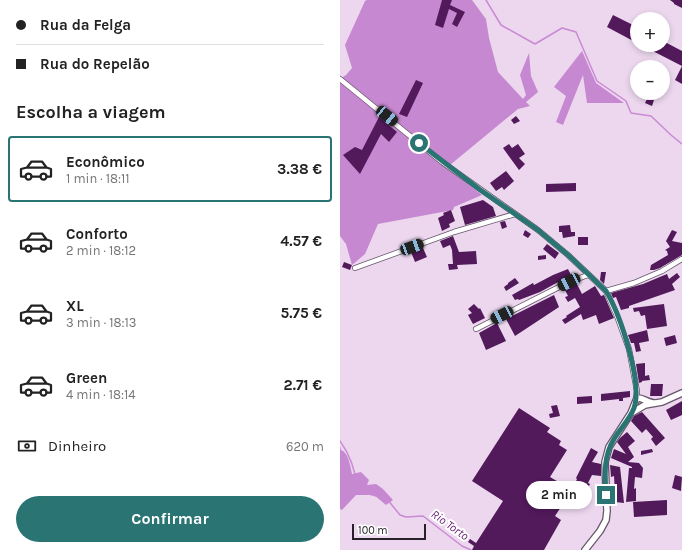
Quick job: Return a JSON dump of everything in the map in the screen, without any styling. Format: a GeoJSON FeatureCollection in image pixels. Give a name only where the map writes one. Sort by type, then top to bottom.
{"type":"FeatureCollection","features":[{"type":"Feature","properties":{"kind":"street"},"geometry":{"type":"LineString","coordinates":[[340,79],[442,162],[550,240],[606,291],[629,349],[640,402]]}},
{"type":"Feature","properties":{"kind":"street"},"geometry":{"type":"LineString","coordinates":[[355,268],[454,232],[515,214]]}},
{"type":"Feature","properties":{"kind":"street"},"geometry":{"type":"LineString","coordinates":[[606,291],[634,283],[662,271],[682,259]]}},
{"type":"Feature","properties":{"kind":"street"},"geometry":{"type":"LineString","coordinates":[[476,329],[569,282],[588,275]]}},
{"type":"Feature","properties":{"kind":"street"},"geometry":{"type":"LineString","coordinates":[[640,402],[655,403],[669,400],[682,393]]}},
{"type":"Feature","properties":{"kind":"street"},"geometry":{"type":"LineString","coordinates":[[585,550],[600,531],[606,520],[605,462],[609,447],[640,402]]}},
{"type":"Feature","properties":{"kind":"shaded area"},"geometry":{"type":"Polygon","coordinates":[[[472,0],[486,19],[489,38],[498,72],[523,99],[526,95],[520,75],[529,53],[531,76],[538,92],[526,102],[530,106],[518,109],[450,165],[450,170],[482,195],[454,207],[453,210],[378,224],[365,254],[352,265],[346,244],[340,236],[340,79],[352,68],[345,45],[365,1],[472,0]]]}},
{"type":"Feature","properties":{"kind":"shaded area"},"geometry":{"type":"Polygon","coordinates":[[[582,51],[596,83],[624,103],[587,103],[583,75],[563,125],[556,122],[566,96],[554,87],[582,51]]]}},
{"type":"Feature","properties":{"kind":"shaded area"},"geometry":{"type":"Polygon","coordinates":[[[340,446],[341,450],[346,454],[352,474],[361,472],[369,480],[367,485],[376,484],[393,500],[386,505],[374,495],[356,495],[342,510],[340,509],[340,446]]]}},
{"type":"Feature","properties":{"kind":"building"},"geometry":{"type":"Polygon","coordinates":[[[442,0],[452,0],[450,5],[465,12],[457,27],[452,24],[457,13],[449,9],[443,28],[435,25],[442,0]]]}},
{"type":"Feature","properties":{"kind":"building"},"geometry":{"type":"Polygon","coordinates":[[[670,0],[682,0],[682,8],[674,4],[670,0]]]}},
{"type":"Feature","properties":{"kind":"building"},"geometry":{"type":"Polygon","coordinates":[[[613,15],[630,24],[630,39],[607,27],[613,15]]]}},
{"type":"Feature","properties":{"kind":"building"},"geometry":{"type":"Polygon","coordinates":[[[670,45],[682,51],[682,66],[655,52],[670,52],[670,45]]]}},
{"type":"Feature","properties":{"kind":"building"},"geometry":{"type":"Polygon","coordinates":[[[682,66],[682,84],[675,80],[682,66]]]}},
{"type":"Feature","properties":{"kind":"building"},"geometry":{"type":"Polygon","coordinates":[[[416,80],[423,83],[407,117],[399,114],[416,80]]]}},
{"type":"Feature","properties":{"kind":"building"},"geometry":{"type":"Polygon","coordinates":[[[646,100],[654,100],[652,106],[645,103],[646,100]]]}},
{"type":"Feature","properties":{"kind":"building"},"geometry":{"type":"Polygon","coordinates":[[[516,116],[520,121],[514,124],[511,120],[516,116]]]}},
{"type":"Feature","properties":{"kind":"building"},"geometry":{"type":"Polygon","coordinates":[[[379,117],[397,132],[389,142],[381,134],[360,174],[343,155],[355,147],[362,150],[379,117]]]}},
{"type":"Feature","properties":{"kind":"building"},"geometry":{"type":"Polygon","coordinates":[[[509,144],[512,148],[518,144],[525,154],[519,158],[525,164],[519,170],[503,148],[509,144]]]}},
{"type":"Feature","properties":{"kind":"building"},"geometry":{"type":"Polygon","coordinates":[[[506,171],[514,181],[504,190],[502,187],[496,191],[490,183],[506,171]]]}},
{"type":"Feature","properties":{"kind":"building"},"geometry":{"type":"Polygon","coordinates":[[[576,183],[576,191],[546,192],[546,184],[576,183]]]}},
{"type":"Feature","properties":{"kind":"building"},"geometry":{"type":"Polygon","coordinates":[[[483,200],[493,207],[496,216],[465,225],[460,207],[483,200]]]}},
{"type":"Feature","properties":{"kind":"building"},"geometry":{"type":"Polygon","coordinates":[[[451,210],[455,221],[449,224],[450,227],[442,231],[438,218],[444,215],[443,213],[451,210]]]}},
{"type":"Feature","properties":{"kind":"building"},"geometry":{"type":"Polygon","coordinates":[[[505,221],[507,227],[502,229],[500,222],[505,221]]]}},
{"type":"Feature","properties":{"kind":"building"},"geometry":{"type":"Polygon","coordinates":[[[570,225],[571,232],[575,232],[575,236],[563,238],[562,232],[559,232],[559,226],[570,225]]]}},
{"type":"Feature","properties":{"kind":"building"},"geometry":{"type":"Polygon","coordinates":[[[525,230],[531,234],[528,238],[523,235],[525,230]]]}},
{"type":"Feature","properties":{"kind":"building"},"geometry":{"type":"Polygon","coordinates":[[[672,230],[677,232],[672,241],[682,243],[682,255],[660,268],[650,270],[651,265],[668,255],[667,251],[665,250],[670,247],[666,241],[672,230]]]}},
{"type":"Feature","properties":{"kind":"building"},"geometry":{"type":"Polygon","coordinates":[[[453,236],[459,252],[476,251],[477,264],[457,265],[458,269],[449,270],[448,264],[453,264],[452,250],[450,245],[443,248],[440,241],[453,236]]]}},
{"type":"Feature","properties":{"kind":"building"},"geometry":{"type":"Polygon","coordinates":[[[578,237],[588,237],[588,245],[578,245],[578,237]]]}},
{"type":"Feature","properties":{"kind":"building"},"geometry":{"type":"Polygon","coordinates":[[[547,244],[559,253],[555,259],[543,249],[547,244]]]}},
{"type":"Feature","properties":{"kind":"building"},"geometry":{"type":"Polygon","coordinates":[[[423,248],[427,257],[415,262],[411,252],[423,248]]]}},
{"type":"Feature","properties":{"kind":"building"},"geometry":{"type":"Polygon","coordinates":[[[546,255],[546,259],[538,260],[538,256],[546,255]]]}},
{"type":"Feature","properties":{"kind":"building"},"geometry":{"type":"Polygon","coordinates":[[[344,262],[352,265],[350,270],[342,267],[344,262]]]}},
{"type":"Feature","properties":{"kind":"building"},"geometry":{"type":"Polygon","coordinates":[[[568,269],[571,275],[540,292],[519,300],[515,300],[512,295],[533,283],[534,285],[568,269]]]}},
{"type":"Feature","properties":{"kind":"building"},"geometry":{"type":"Polygon","coordinates":[[[601,272],[606,272],[604,284],[600,280],[601,272]]]}},
{"type":"Feature","properties":{"kind":"building"},"geometry":{"type":"Polygon","coordinates":[[[677,273],[680,277],[672,284],[675,290],[629,306],[629,308],[621,310],[616,297],[613,298],[611,293],[643,284],[667,274],[669,279],[677,273]]]}},
{"type":"Feature","properties":{"kind":"building"},"geometry":{"type":"Polygon","coordinates":[[[515,278],[519,283],[506,291],[504,287],[515,278]]]}},
{"type":"Feature","properties":{"kind":"building"},"geometry":{"type":"Polygon","coordinates":[[[577,284],[582,294],[595,286],[601,296],[604,295],[614,318],[599,324],[596,315],[583,320],[581,314],[565,324],[562,320],[580,307],[575,298],[568,302],[565,297],[568,296],[565,290],[577,284]]]}},
{"type":"Feature","properties":{"kind":"building"},"geometry":{"type":"Polygon","coordinates":[[[554,295],[559,307],[515,336],[506,319],[554,295]]]}},
{"type":"Feature","properties":{"kind":"building"},"geometry":{"type":"Polygon","coordinates":[[[474,304],[479,309],[480,308],[485,318],[473,324],[468,315],[472,313],[468,309],[474,304]]]}},
{"type":"Feature","properties":{"kind":"building"},"geometry":{"type":"Polygon","coordinates":[[[664,304],[667,326],[647,329],[645,315],[641,316],[639,311],[634,312],[633,308],[664,304]]]}},
{"type":"Feature","properties":{"kind":"building"},"geometry":{"type":"Polygon","coordinates":[[[497,323],[506,341],[486,350],[479,333],[497,323]]]}},
{"type":"Feature","properties":{"kind":"building"},"geometry":{"type":"Polygon","coordinates":[[[647,330],[649,341],[639,343],[641,351],[636,352],[634,343],[631,343],[628,335],[647,330]]]}},
{"type":"Feature","properties":{"kind":"building"},"geometry":{"type":"Polygon","coordinates":[[[675,335],[677,343],[666,346],[664,338],[675,335]]]}},
{"type":"Feature","properties":{"kind":"building"},"geometry":{"type":"Polygon","coordinates":[[[645,363],[645,376],[649,375],[650,380],[639,383],[636,364],[645,363]]]}},
{"type":"Feature","properties":{"kind":"building"},"geometry":{"type":"Polygon","coordinates":[[[651,384],[663,384],[662,396],[650,396],[651,384]]]}},
{"type":"Feature","properties":{"kind":"building"},"geometry":{"type":"Polygon","coordinates":[[[630,391],[630,397],[623,398],[623,401],[619,401],[619,399],[601,401],[601,394],[630,391]]]}},
{"type":"Feature","properties":{"kind":"building"},"geometry":{"type":"Polygon","coordinates":[[[592,396],[592,403],[577,404],[577,397],[592,396]]]}},
{"type":"Feature","properties":{"kind":"building"},"geometry":{"type":"Polygon","coordinates":[[[682,401],[682,415],[671,420],[666,410],[682,401]]]}},
{"type":"Feature","properties":{"kind":"building"},"geometry":{"type":"Polygon","coordinates":[[[557,405],[560,416],[550,418],[549,414],[553,413],[551,406],[557,405]]]}},
{"type":"Feature","properties":{"kind":"building"},"geometry":{"type":"Polygon","coordinates":[[[519,408],[550,428],[547,432],[561,441],[559,445],[567,450],[550,477],[567,487],[562,496],[567,498],[555,516],[561,520],[544,550],[472,550],[474,546],[468,542],[470,539],[476,543],[503,501],[472,481],[519,408]]]}},
{"type":"Feature","properties":{"kind":"building"},"geometry":{"type":"Polygon","coordinates":[[[642,412],[665,438],[656,446],[651,439],[653,437],[646,429],[642,433],[631,421],[634,416],[642,412]]]}},
{"type":"Feature","properties":{"kind":"building"},"geometry":{"type":"Polygon","coordinates":[[[627,432],[635,441],[628,447],[634,457],[628,462],[639,463],[643,468],[642,478],[635,477],[634,489],[636,488],[636,501],[626,502],[629,468],[632,467],[611,458],[614,449],[626,454],[617,442],[627,432]]]}},
{"type":"Feature","properties":{"kind":"building"},"geometry":{"type":"Polygon","coordinates":[[[591,448],[598,452],[592,462],[601,464],[601,476],[592,475],[588,483],[590,484],[579,504],[571,500],[579,486],[575,484],[576,478],[591,448]]]}},
{"type":"Feature","properties":{"kind":"building"},"geometry":{"type":"Polygon","coordinates":[[[652,449],[653,452],[641,455],[641,451],[652,449]]]}},
{"type":"Feature","properties":{"kind":"building"},"geometry":{"type":"Polygon","coordinates":[[[610,465],[620,467],[624,503],[615,502],[616,493],[614,476],[611,477],[610,465]]]}},
{"type":"Feature","properties":{"kind":"building"},"geometry":{"type":"Polygon","coordinates":[[[675,475],[682,477],[681,491],[672,488],[675,475]]]}},
{"type":"Feature","properties":{"kind":"building"},"geometry":{"type":"Polygon","coordinates":[[[667,500],[667,515],[634,517],[633,502],[667,500]]]}},
{"type":"Feature","properties":{"kind":"waterway"},"geometry":{"type":"LineString","coordinates":[[486,0],[501,25],[535,44],[562,28],[576,32],[597,81],[626,101],[631,113],[651,116],[682,144]]}},
{"type":"Feature","properties":{"kind":"waterway","name":"Rio Torto"},"geometry":{"type":"LineString","coordinates":[[340,441],[352,462],[357,486],[369,494],[387,499],[400,515],[406,517],[423,516],[462,546],[471,550]]}},
{"type":"Feature","properties":{"kind":"route"},"geometry":{"type":"LineString","coordinates":[[419,143],[442,162],[538,230],[568,255],[606,291],[609,296],[622,327],[629,349],[637,394],[633,410],[609,447],[606,456],[606,495]]}}]}
